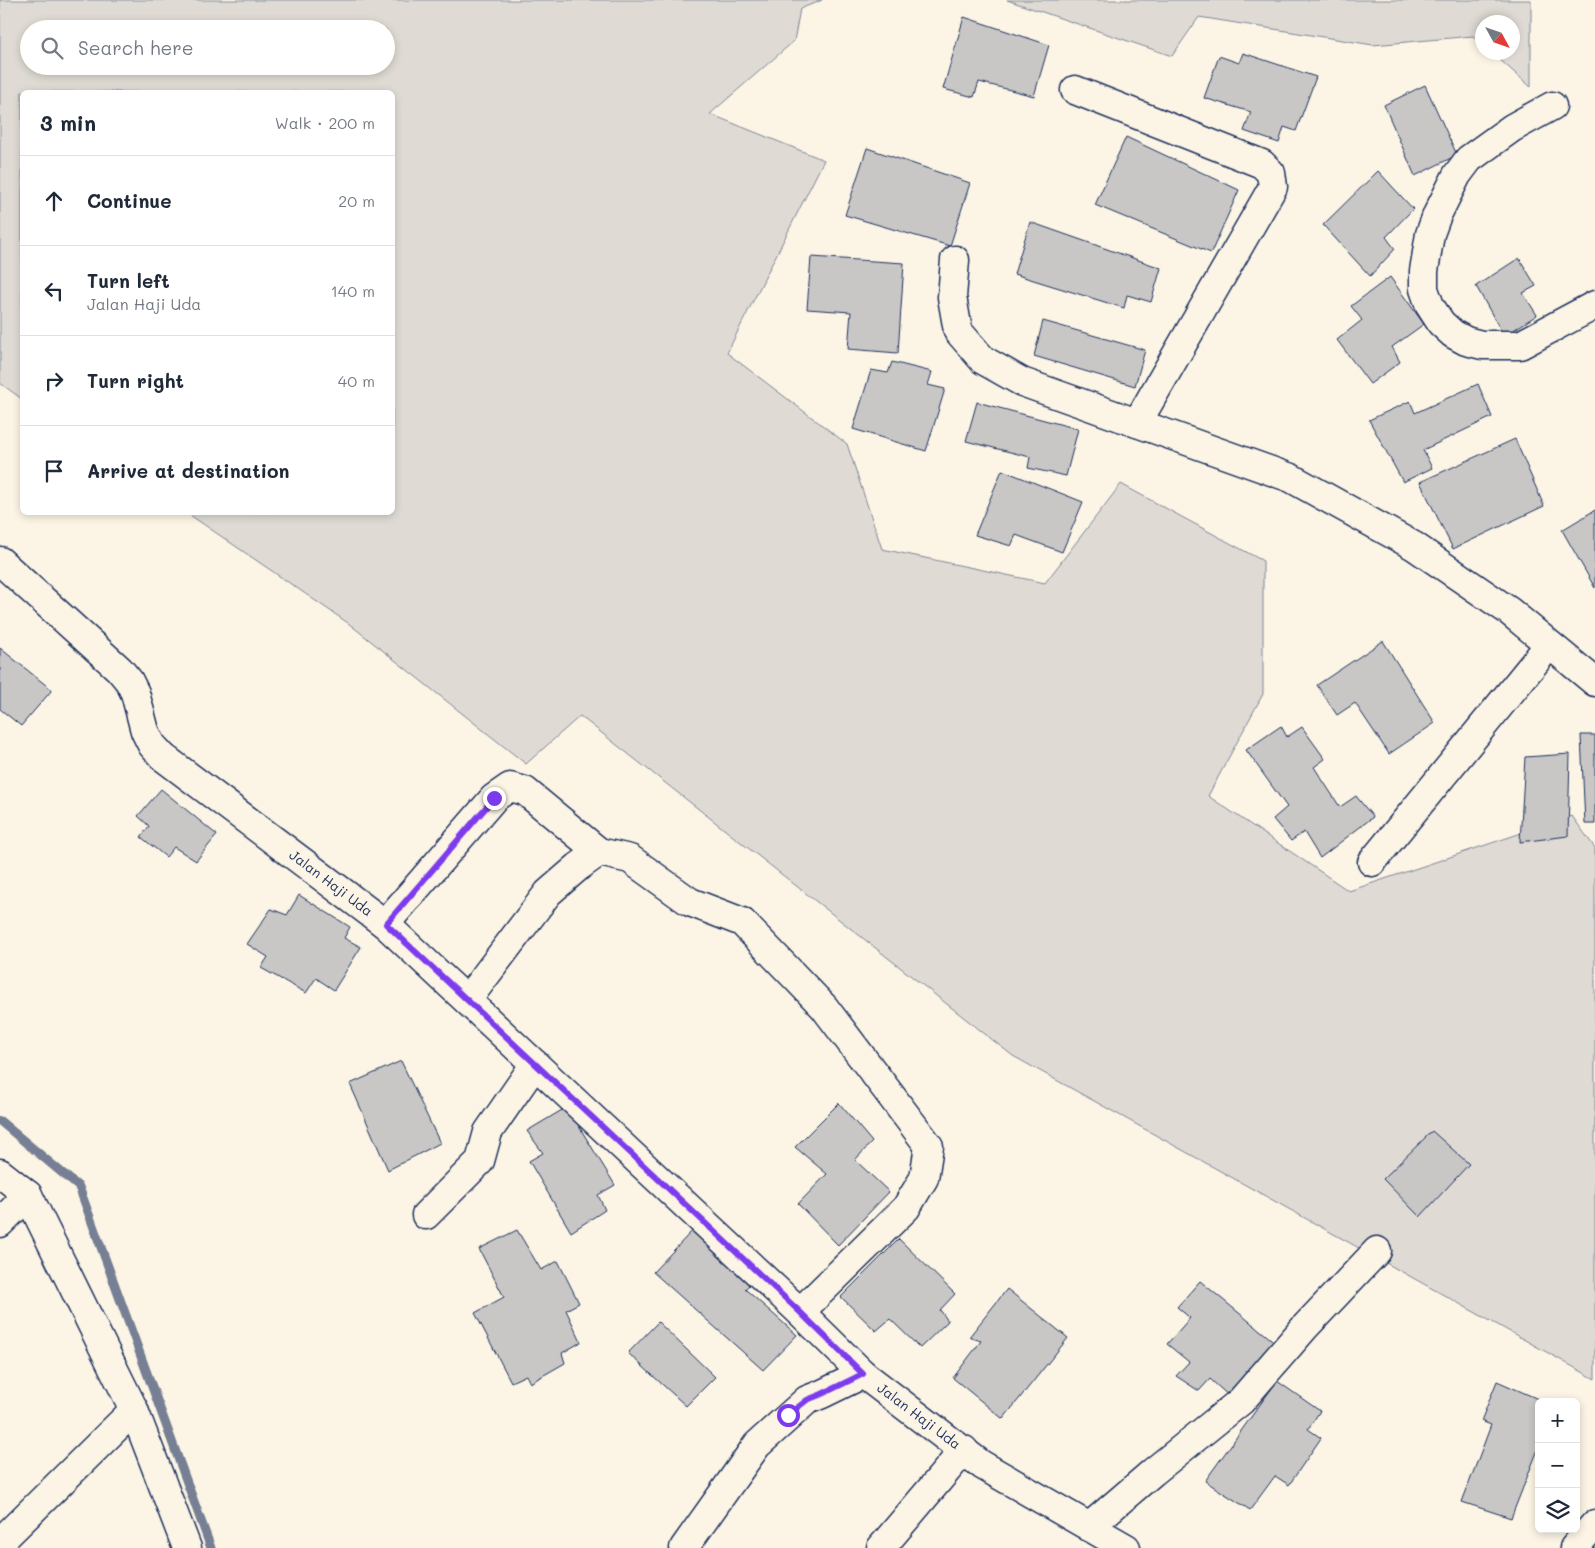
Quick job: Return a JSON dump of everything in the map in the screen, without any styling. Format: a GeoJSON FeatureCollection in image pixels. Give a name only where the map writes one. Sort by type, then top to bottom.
{"type":"FeatureCollection","features":[{"type":"Feature","properties":{"kind":"street"},"geometry":{"type":"LineString","coordinates":[[1075,90],[1262,164],[1271,172],[1273,187],[1137,424]]}},
{"type":"Feature","properties":{"kind":"street"},"geometry":{"type":"LineString","coordinates":[[1552,106],[1512,128],[1470,158],[1457,175],[1437,215],[1430,234],[1424,271],[1424,289],[1430,306],[1441,323],[1453,334],[1466,341],[1482,345],[1520,345],[1595,305]]}},
{"type":"Feature","properties":{"kind":"street"},"geometry":{"type":"LineString","coordinates":[[955,260],[952,297],[958,331],[983,360],[1022,382],[1291,478],[1414,546],[1508,611],[1595,682]]}},
{"type":"Feature","properties":{"kind":"street","name":"Jalan Haji Uda"},"geometry":{"type":"LineString","coordinates":[[0,561],[119,669],[129,681],[135,693],[145,732],[152,745],[163,757],[386,924],[800,1312],[863,1374],[982,1465],[1126,1548]]}},
{"type":"Feature","properties":{"kind":"street"},"geometry":{"type":"LineString","coordinates":[[1372,862],[1549,644]]}},
{"type":"Feature","properties":{"kind":"street"},"geometry":{"type":"LineString","coordinates":[[386,924],[494,798],[510,787],[525,791],[599,852],[630,859],[690,902],[742,922],[824,1007],[929,1146],[924,1178],[906,1208],[800,1312]]}},
{"type":"Feature","properties":{"kind":"street"},"geometry":{"type":"LineString","coordinates":[[467,1000],[548,893],[599,852]]}},
{"type":"Feature","properties":{"kind":"street"},"geometry":{"type":"LineString","coordinates":[[426,1215],[480,1161],[488,1132],[535,1064]]}},
{"type":"Feature","properties":{"kind":"street"},"geometry":{"type":"LineString","coordinates":[[0,1173],[28,1195],[134,1410],[187,1548]]}},
{"type":"Feature","properties":{"kind":"street"},"geometry":{"type":"LineString","coordinates":[[0,1223],[28,1195]]}},
{"type":"Feature","properties":{"kind":"street"},"geometry":{"type":"LineString","coordinates":[[1089,1527],[1241,1401],[1305,1327],[1377,1251]]}},
{"type":"Feature","properties":{"kind":"street"},"geometry":{"type":"LineString","coordinates":[[684,1548],[757,1445],[807,1400],[863,1374]]}},
{"type":"Feature","properties":{"kind":"street"},"geometry":{"type":"LineString","coordinates":[[0,1542],[134,1410]]}},
{"type":"Feature","properties":{"kind":"street"},"geometry":{"type":"LineString","coordinates":[[880,1548],[964,1450]]}},
{"type":"Feature","properties":{"kind":"street"},"geometry":{"type":"LineString","coordinates":[[1574,1548],[1595,1524]]}},
{"type":"Feature","properties":{"kind":"shaded area"},"geometry":{"type":"Polygon","coordinates":[[[0,0],[822,0],[800,9],[794,41],[710,114],[824,160],[727,353],[847,444],[882,549],[1045,583],[1121,484],[1263,561],[1263,694],[1208,796],[1349,891],[1572,816],[1595,848],[1595,1379],[1013,1056],[580,716],[526,764],[348,623],[190,515],[395,515],[395,90],[20,90],[20,398],[0,383],[0,0]]]}},
{"type":"Feature","properties":{"kind":"shaded area"},"geometry":{"type":"Polygon","coordinates":[[[1007,0],[1531,0],[1531,87],[1500,60],[1520,60],[1520,15],[1475,15],[1475,38],[1473,36],[1373,45],[1199,17],[1172,56],[1007,0]]]}},
{"type":"Feature","properties":{"kind":"building"},"geometry":{"type":"Polygon","coordinates":[[[964,17],[1049,45],[1034,96],[979,82],[974,97],[943,89],[964,17]]]}},
{"type":"Feature","properties":{"kind":"building"},"geometry":{"type":"Polygon","coordinates":[[[1243,53],[1316,77],[1296,131],[1284,127],[1279,143],[1244,131],[1251,112],[1204,98],[1219,56],[1239,63],[1243,53]]]}},
{"type":"Feature","properties":{"kind":"building"},"geometry":{"type":"Polygon","coordinates":[[[1425,85],[1457,155],[1415,176],[1384,105],[1425,85]]]}},
{"type":"Feature","properties":{"kind":"building"},"geometry":{"type":"Polygon","coordinates":[[[1126,137],[1239,190],[1211,253],[1095,205],[1126,137]]]}},
{"type":"Feature","properties":{"kind":"building"},"geometry":{"type":"Polygon","coordinates":[[[867,148],[970,183],[950,246],[845,215],[867,148]]]}},
{"type":"Feature","properties":{"kind":"building"},"geometry":{"type":"Polygon","coordinates":[[[1378,171],[1413,209],[1386,237],[1395,249],[1370,276],[1323,225],[1378,171]]]}},
{"type":"Feature","properties":{"kind":"building"},"geometry":{"type":"Polygon","coordinates":[[[1030,222],[1161,268],[1151,302],[1127,295],[1124,308],[1014,274],[1030,222]]]}},
{"type":"Feature","properties":{"kind":"building"},"geometry":{"type":"Polygon","coordinates":[[[811,257],[904,263],[898,353],[848,349],[851,312],[807,309],[811,257]]]}},
{"type":"Feature","properties":{"kind":"building"},"geometry":{"type":"Polygon","coordinates":[[[1519,258],[1536,286],[1523,293],[1537,315],[1504,336],[1476,286],[1519,258]]]}},
{"type":"Feature","properties":{"kind":"building"},"geometry":{"type":"Polygon","coordinates":[[[1390,277],[1424,324],[1392,347],[1400,362],[1370,384],[1337,340],[1362,320],[1351,306],[1390,277]]]}},
{"type":"Feature","properties":{"kind":"building"},"geometry":{"type":"Polygon","coordinates":[[[1043,321],[1145,350],[1135,386],[1034,356],[1043,321]]]}},
{"type":"Feature","properties":{"kind":"building"},"geometry":{"type":"Polygon","coordinates":[[[892,362],[932,372],[928,385],[945,389],[926,451],[853,429],[871,370],[888,373],[892,362]]]}},
{"type":"Feature","properties":{"kind":"building"},"geometry":{"type":"Polygon","coordinates":[[[1478,384],[1492,417],[1423,450],[1432,468],[1403,482],[1369,420],[1410,401],[1415,413],[1478,384]]]}},
{"type":"Feature","properties":{"kind":"building"},"geometry":{"type":"Polygon","coordinates":[[[977,402],[1078,429],[1066,476],[1028,468],[1030,457],[966,441],[977,402]]]}},
{"type":"Feature","properties":{"kind":"building"},"geometry":{"type":"Polygon","coordinates":[[[1515,439],[1544,506],[1453,549],[1420,482],[1515,439]]]}},
{"type":"Feature","properties":{"kind":"building"},"geometry":{"type":"Polygon","coordinates":[[[1002,470],[1083,502],[1062,552],[1016,535],[1011,546],[975,535],[1002,470]]]}},
{"type":"Feature","properties":{"kind":"building"},"geometry":{"type":"Polygon","coordinates":[[[1595,510],[1595,588],[1562,530],[1595,510]]]}},
{"type":"Feature","properties":{"kind":"building"},"geometry":{"type":"Polygon","coordinates":[[[1383,641],[1435,723],[1389,754],[1355,703],[1337,715],[1317,685],[1383,641]]]}},
{"type":"Feature","properties":{"kind":"building"},"geometry":{"type":"Polygon","coordinates":[[[0,648],[52,690],[21,726],[0,709],[0,648]]]}},
{"type":"Feature","properties":{"kind":"building"},"geometry":{"type":"Polygon","coordinates":[[[1281,726],[1287,737],[1302,727],[1325,759],[1314,767],[1340,807],[1356,796],[1373,817],[1320,858],[1304,832],[1291,841],[1273,819],[1287,807],[1246,750],[1281,726]]]}},
{"type":"Feature","properties":{"kind":"building"},"geometry":{"type":"Polygon","coordinates":[[[1581,735],[1595,735],[1595,824],[1585,824],[1581,735]]]}},
{"type":"Feature","properties":{"kind":"building"},"geometry":{"type":"Polygon","coordinates":[[[1570,754],[1568,836],[1520,842],[1525,757],[1570,754]]]}},
{"type":"Feature","properties":{"kind":"building"},"geometry":{"type":"Polygon","coordinates":[[[161,789],[217,835],[196,861],[174,847],[166,857],[141,837],[149,826],[138,816],[161,789]]]}},
{"type":"Feature","properties":{"kind":"building"},"geometry":{"type":"Polygon","coordinates":[[[299,895],[350,927],[344,938],[361,947],[334,990],[316,978],[306,993],[261,968],[268,957],[247,944],[271,909],[287,915],[299,895]]]}},
{"type":"Feature","properties":{"kind":"building"},"geometry":{"type":"Polygon","coordinates":[[[401,1061],[440,1143],[388,1170],[350,1084],[401,1061]]]}},
{"type":"Feature","properties":{"kind":"building"},"geometry":{"type":"Polygon","coordinates":[[[839,1103],[872,1142],[855,1160],[889,1192],[838,1245],[798,1204],[827,1174],[795,1147],[839,1103]]]}},
{"type":"Feature","properties":{"kind":"building"},"geometry":{"type":"Polygon","coordinates":[[[567,1107],[615,1185],[598,1195],[605,1210],[571,1232],[529,1161],[543,1153],[527,1131],[567,1107]]]}},
{"type":"Feature","properties":{"kind":"building"},"geometry":{"type":"Polygon","coordinates":[[[1432,1131],[1469,1164],[1420,1217],[1383,1179],[1432,1131]]]}},
{"type":"Feature","properties":{"kind":"building"},"geometry":{"type":"Polygon","coordinates":[[[694,1229],[751,1283],[745,1289],[797,1335],[763,1370],[653,1272],[694,1229]]]}},
{"type":"Feature","properties":{"kind":"building"},"geometry":{"type":"Polygon","coordinates":[[[517,1230],[541,1270],[558,1261],[579,1303],[566,1310],[581,1342],[562,1353],[565,1363],[530,1383],[526,1375],[511,1382],[475,1313],[504,1297],[479,1249],[517,1230]]]}},
{"type":"Feature","properties":{"kind":"building"},"geometry":{"type":"Polygon","coordinates":[[[899,1239],[955,1294],[940,1310],[948,1321],[920,1348],[890,1319],[876,1331],[841,1297],[899,1239]]]}},
{"type":"Feature","properties":{"kind":"building"},"geometry":{"type":"Polygon","coordinates":[[[1200,1281],[1277,1344],[1231,1398],[1210,1379],[1199,1391],[1176,1376],[1189,1362],[1167,1344],[1190,1318],[1177,1307],[1200,1281]]]}},
{"type":"Feature","properties":{"kind":"building"},"geometry":{"type":"Polygon","coordinates":[[[1007,1289],[1068,1338],[1003,1419],[953,1378],[981,1341],[969,1337],[1007,1289]]]}},
{"type":"Feature","properties":{"kind":"building"},"geometry":{"type":"Polygon","coordinates":[[[658,1322],[715,1377],[686,1406],[628,1353],[658,1322]]]}},
{"type":"Feature","properties":{"kind":"building"},"geometry":{"type":"Polygon","coordinates":[[[1277,1381],[1320,1411],[1308,1429],[1321,1438],[1289,1485],[1275,1476],[1250,1510],[1205,1481],[1277,1381]]]}},
{"type":"Feature","properties":{"kind":"building"},"geometry":{"type":"Polygon","coordinates":[[[1497,1381],[1536,1398],[1535,1457],[1511,1518],[1462,1502],[1491,1425],[1481,1421],[1497,1381]]]}},
{"type":"Feature","properties":{"kind":"waterway"},"geometry":{"type":"LineString","coordinates":[[0,1121],[79,1187],[211,1548]]}},
{"type":"Feature","properties":{"kind":"route"},"geometry":{"type":"LineString","coordinates":[[494,798],[386,924],[800,1312],[863,1374],[807,1400],[788,1415]]}}]}
